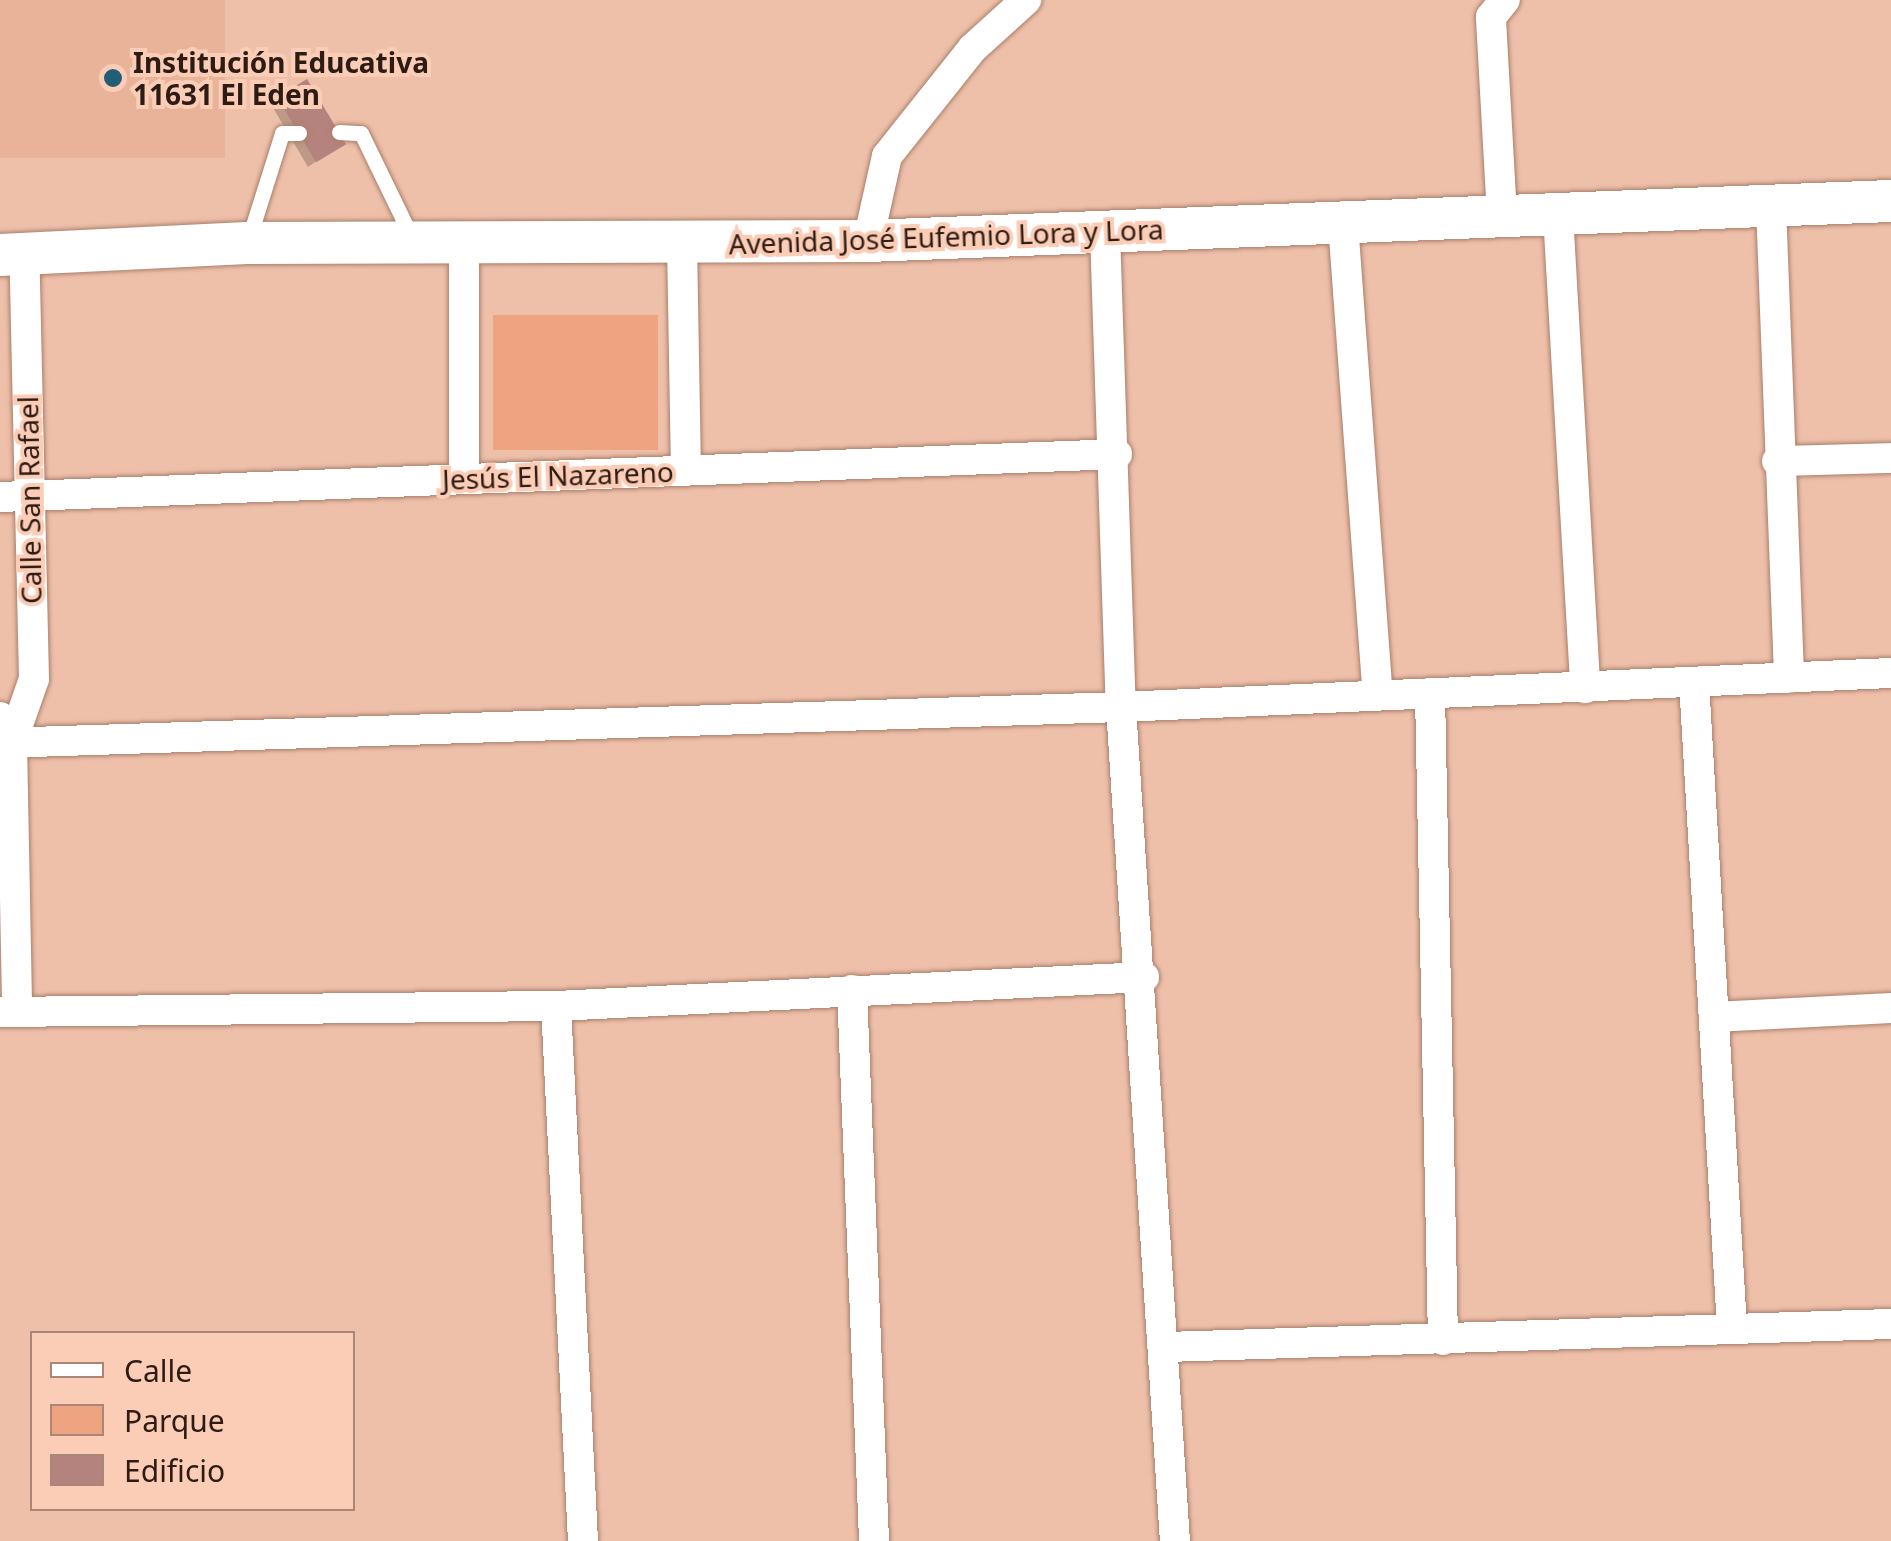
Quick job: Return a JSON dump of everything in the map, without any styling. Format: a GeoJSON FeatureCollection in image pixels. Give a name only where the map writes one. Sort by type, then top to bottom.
{"type":"FeatureCollection","features":[{"type":"Feature","properties":{"kind":"street"},"geometry":{"type":"LineString","coordinates":[[868,241],[887,156],[973,48],[1026,0]]}},
{"type":"Feature","properties":{"kind":"street"},"geometry":{"type":"LineString","coordinates":[[1491,6],[1502,216]]}},
{"type":"Feature","properties":{"kind":"street","name":"Avenida José Eufemio Lora y Lora"},"geometry":{"type":"LineString","coordinates":[[12,255],[247,244],[464,246],[868,241],[1891,201]]}},
{"type":"Feature","properties":{"kind":"street"},"geometry":{"type":"LineString","coordinates":[[1771,206],[1777,461],[1789,678]]}},
{"type":"Feature","properties":{"kind":"street"},"geometry":{"type":"LineString","coordinates":[[1558,214],[1585,688]]}},
{"type":"Feature","properties":{"kind":"street"},"geometry":{"type":"LineString","coordinates":[[1344,223],[1378,694]]}},
{"type":"Feature","properties":{"kind":"street"},"geometry":{"type":"LineString","coordinates":[[1105,232],[1117,454],[1122,708],[1144,976],[1175,1541]]}},
{"type":"Feature","properties":{"kind":"street"},"geometry":{"type":"LineString","coordinates":[[682,243],[686,470]]}},
{"type":"Feature","properties":{"kind":"street"},"geometry":{"type":"LineString","coordinates":[[464,246],[464,478]]}},
{"type":"Feature","properties":{"kind":"street","name":"Calle San Rafael"},"geometry":{"type":"LineString","coordinates":[[8,1012],[4,734],[34,679],[14,496],[12,255]]}},
{"type":"Feature","properties":{"kind":"street","name":"Jesús El Nazareno"},"geometry":{"type":"LineString","coordinates":[[14,496],[1117,454]]}},
{"type":"Feature","properties":{"kind":"street"},"geometry":{"type":"LineString","coordinates":[[1777,461],[1891,458]]}},
{"type":"Feature","properties":{"kind":"street"},"geometry":{"type":"LineString","coordinates":[[4,734],[1122,708],[1891,673]]}},
{"type":"Feature","properties":{"kind":"street"},"geometry":{"type":"LineString","coordinates":[[1694,682],[1732,1327]]}},
{"type":"Feature","properties":{"kind":"street"},"geometry":{"type":"LineString","coordinates":[[1430,694],[1443,1340]]}},
{"type":"Feature","properties":{"kind":"street"},"geometry":{"type":"LineString","coordinates":[[8,1012],[556,1006],[1144,976]]}},
{"type":"Feature","properties":{"kind":"street"},"geometry":{"type":"LineString","coordinates":[[852,990],[874,1541]]}},
{"type":"Feature","properties":{"kind":"street"},"geometry":{"type":"LineString","coordinates":[[556,1006],[583,1541]]}},
{"type":"Feature","properties":{"kind":"street"},"geometry":{"type":"LineString","coordinates":[[1714,1017],[1891,1008]]}},
{"type":"Feature","properties":{"kind":"street"},"geometry":{"type":"LineString","coordinates":[[1166,1347],[1891,1324]]}},
{"type":"Feature","properties":{"kind":"lane"},"geometry":{"type":"LineString","coordinates":[[339,132],[361,133],[416,246]]}},
{"type":"Feature","properties":{"kind":"lane"},"geometry":{"type":"LineString","coordinates":[[247,244],[282,133],[299,133]]}},
{"type":"Feature","properties":{"kind":"shaded area","name":"Institución Educativa 11631 El Eden"},"geometry":{"type":"Polygon","coordinates":[[[0,0],[225,0],[225,158],[0,158],[0,0]]]}},
{"type":"Feature","properties":{"kind":"green space"},"geometry":{"type":"Polygon","coordinates":[[[493,315],[658,315],[658,450],[493,450],[493,315]]]}},
{"type":"Feature","properties":{"kind":"building"},"geometry":{"type":"Polygon","coordinates":[[[307,79],[346,144],[316,162],[277,97],[307,79]]]}},
{"type":"Feature","properties":{"kind":"place","name":"Institución Educativa 11631 El Eden"},"geometry":{"type":"Point","coordinates":[113,78]}}]}
